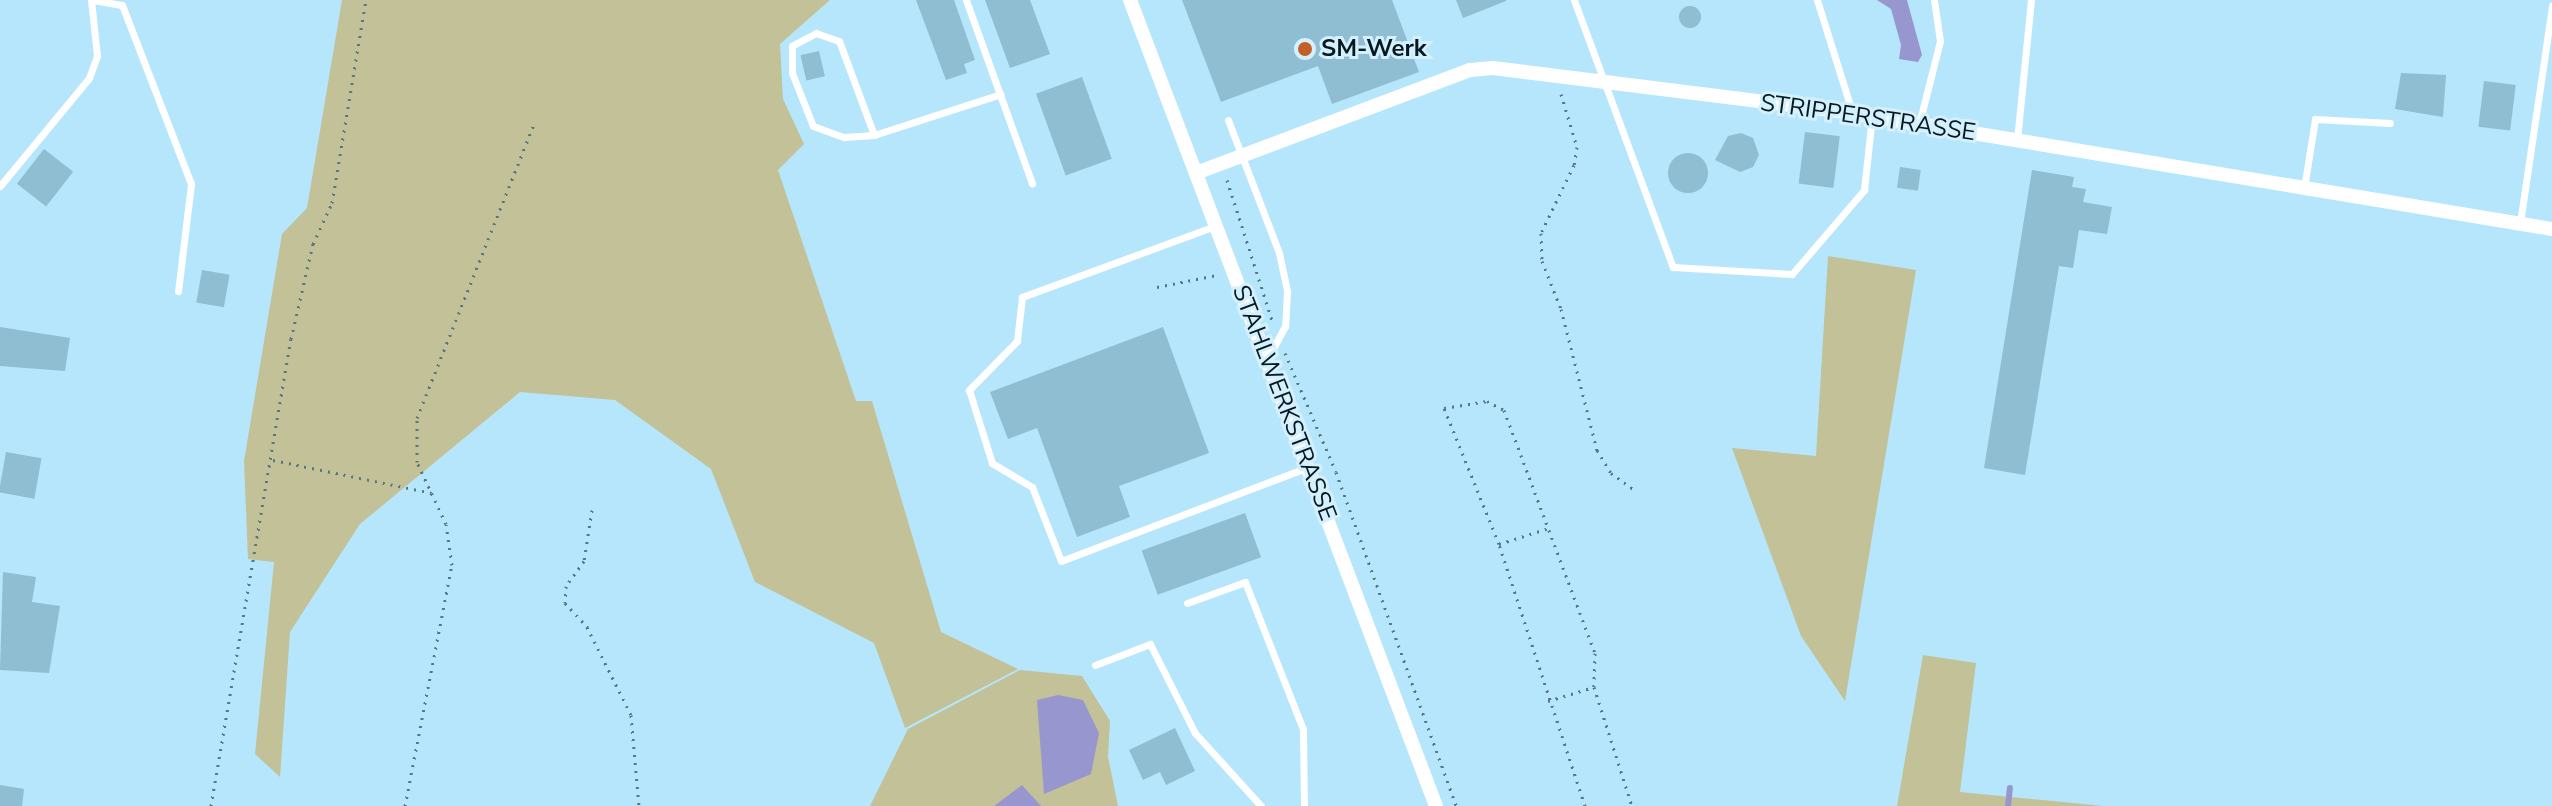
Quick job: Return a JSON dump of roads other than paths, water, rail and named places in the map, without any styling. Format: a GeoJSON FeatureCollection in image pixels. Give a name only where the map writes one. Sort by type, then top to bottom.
{"type":"FeatureCollection","features":[{"type":"Feature","properties":{"kind":"street","name":"STAHLWERKSTRASSE"},"geometry":{"type":"LineString","coordinates":[[1130,0],[1436,806]]}},
{"type":"Feature","properties":{"kind":"street","name":"STRIPPERSTRASSE"},"geometry":{"type":"LineString","coordinates":[[1196,173],[1470,70],[1554,76],[1852,113],[2552,229]]}},
{"type":"Feature","properties":{"kind":"lane"},"geometry":{"type":"LineString","coordinates":[[0,186],[89,78],[97,56],[92,0],[122,5],[191,184],[178,291]]}},
{"type":"Feature","properties":{"kind":"lane"},"geometry":{"type":"LineString","coordinates":[[966,0],[1032,183]]}},
{"type":"Feature","properties":{"kind":"lane"},"geometry":{"type":"LineString","coordinates":[[1574,0],[1607,82],[1673,267],[1792,274],[1864,190],[1872,116]]}},
{"type":"Feature","properties":{"kind":"lane"},"geometry":{"type":"LineString","coordinates":[[1817,0],[1852,113]]}},
{"type":"Feature","properties":{"kind":"lane"},"geometry":{"type":"LineString","coordinates":[[1919,124],[1940,41],[1934,0]]}},
{"type":"Feature","properties":{"kind":"lane"},"geometry":{"type":"LineString","coordinates":[[2017,140],[2031,0]]}},
{"type":"Feature","properties":{"kind":"lane"},"geometry":{"type":"LineString","coordinates":[[2520,223],[2552,5]]}},
{"type":"Feature","properties":{"kind":"lane"},"geometry":{"type":"LineString","coordinates":[[874,135],[839,41],[816,33],[792,46],[792,73],[813,126],[844,137],[874,135],[1001,94]]}},
{"type":"Feature","properties":{"kind":"lane"},"geometry":{"type":"LineString","coordinates":[[2304,188],[2315,119],[2390,123]]}},
{"type":"Feature","properties":{"kind":"lane"},"geometry":{"type":"LineString","coordinates":[[1228,120],[1268,225],[1287,292],[1279,337],[1268,358]]}},
{"type":"Feature","properties":{"kind":"lane"},"geometry":{"type":"LineString","coordinates":[[1217,225],[1022,297],[1017,341],[969,390],[992,463],[1032,487],[1061,561],[1309,467]]}},
{"type":"Feature","properties":{"kind":"lane"},"geometry":{"type":"LineString","coordinates":[[1187,603],[1245,582],[1303,729],[1304,806]]}},
{"type":"Feature","properties":{"kind":"lane"},"geometry":{"type":"LineString","coordinates":[[1095,665],[1150,644],[1195,733],[1261,806]]}},
{"type":"Feature","properties":{"kind":"water"},"geometry":{"type":"Polygon","coordinates":[[[1877,0],[1907,0],[1922,55],[1918,62],[1899,59],[1901,45],[1891,9],[1877,0]]]}},
{"type":"Feature","properties":{"kind":"water"},"geometry":{"type":"Polygon","coordinates":[[[1058,695],[1083,700],[1099,733],[1091,774],[1044,794],[1037,700],[1058,695]]]}},
{"type":"Feature","properties":{"kind":"water"},"geometry":{"type":"Polygon","coordinates":[[[1022,785],[1041,806],[994,806],[1022,785]]]}},
{"type":"Feature","properties":{"kind":"waterway"},"geometry":{"type":"LineString","coordinates":[[2008,806],[2010,788]]}},
{"type":"Feature","properties":{"kind":"place","name":"SM-Werk"},"geometry":{"type":"Point","coordinates":[1305,49]}}]}
